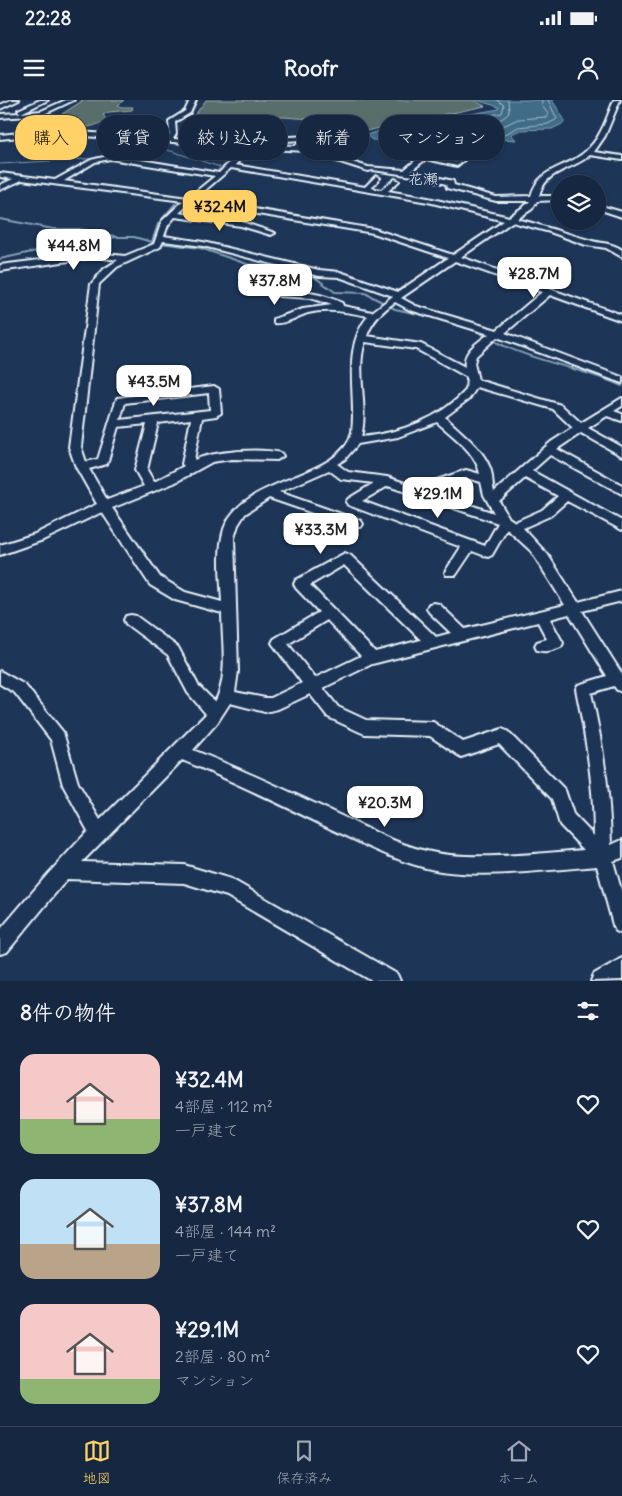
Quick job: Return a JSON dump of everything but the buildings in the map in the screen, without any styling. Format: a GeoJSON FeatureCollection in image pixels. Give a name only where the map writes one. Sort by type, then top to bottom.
{"type":"FeatureCollection","features":[{"type":"Feature","properties":{"kind":"street"},"geometry":{"type":"LineString","coordinates":[[0,107],[16,100]]}},
{"type":"Feature","properties":{"kind":"street"},"geometry":{"type":"LineString","coordinates":[[11,115],[45,100]]}},
{"type":"Feature","properties":{"kind":"street"},"geometry":{"type":"LineString","coordinates":[[0,116],[42,113],[71,100]]}},
{"type":"Feature","properties":{"kind":"street"},"geometry":{"type":"LineString","coordinates":[[169,139],[173,134],[172,122],[188,112],[193,100]]}},
{"type":"Feature","properties":{"kind":"street"},"geometry":{"type":"LineString","coordinates":[[0,945],[21,917],[98,833],[211,719],[226,696],[230,672],[227,548],[231,524],[237,515],[250,503],[331,465],[354,441],[358,426],[356,365],[360,338],[374,315],[392,300],[529,207],[536,198],[536,189],[543,179],[589,154],[599,141],[617,101]]}},
{"type":"Feature","properties":{"kind":"street"},"geometry":{"type":"LineString","coordinates":[[0,137],[15,135]]}},
{"type":"Feature","properties":{"kind":"street"},"geometry":{"type":"LineString","coordinates":[[287,137],[310,135],[296,149]]}},
{"type":"Feature","properties":{"kind":"street"},"geometry":{"type":"LineString","coordinates":[[0,141],[15,137]]}},
{"type":"Feature","properties":{"kind":"street"},"geometry":{"type":"LineString","coordinates":[[287,148],[317,151],[368,169],[398,176],[422,178],[481,196],[504,199],[551,198]]}},
{"type":"Feature","properties":{"kind":"street"},"geometry":{"type":"LineString","coordinates":[[589,154],[622,158]]}},
{"type":"Feature","properties":{"kind":"street"},"geometry":{"type":"LineString","coordinates":[[57,182],[97,160]]}},
{"type":"Feature","properties":{"kind":"street"},"geometry":{"type":"LineString","coordinates":[[129,160],[220,175]]}},
{"type":"Feature","properties":{"kind":"street"},"geometry":{"type":"LineString","coordinates":[[158,242],[164,225],[186,200],[220,175],[235,160]]}},
{"type":"Feature","properties":{"kind":"street"},"geometry":{"type":"LineString","coordinates":[[405,173],[421,160]]}},
{"type":"Feature","properties":{"kind":"street"},"geometry":{"type":"LineString","coordinates":[[434,160],[457,164],[462,160]]}},
{"type":"Feature","properties":{"kind":"street"},"geometry":{"type":"LineString","coordinates":[[387,162],[449,174]]}},
{"type":"Feature","properties":{"kind":"street"},"geometry":{"type":"LineString","coordinates":[[230,166],[401,196],[509,219],[553,230],[589,243],[608,246],[617,250],[622,255]]}},
{"type":"Feature","properties":{"kind":"street"},"geometry":{"type":"LineString","coordinates":[[368,169],[373,168],[428,176],[450,183],[450,186]]}},
{"type":"Feature","properties":{"kind":"street"},"geometry":{"type":"LineString","coordinates":[[0,175],[176,198],[374,231],[454,257],[622,318]]}},
{"type":"Feature","properties":{"kind":"street"},"geometry":{"type":"LineString","coordinates":[[0,188],[21,178]]}},
{"type":"Feature","properties":{"kind":"street"},"geometry":{"type":"LineString","coordinates":[[366,190],[376,178]]}},
{"type":"Feature","properties":{"kind":"street"},"geometry":{"type":"LineString","coordinates":[[382,193],[394,181]]}},
{"type":"Feature","properties":{"kind":"street"},"geometry":{"type":"LineString","coordinates":[[401,196],[411,187]]}},
{"type":"Feature","properties":{"kind":"street"},"geometry":{"type":"LineString","coordinates":[[504,199],[518,214]]}},
{"type":"Feature","properties":{"kind":"street"},"geometry":{"type":"LineString","coordinates":[[612,211],[621,204]]}},
{"type":"Feature","properties":{"kind":"street"},"geometry":{"type":"LineString","coordinates":[[606,209],[622,215]]}},
{"type":"Feature","properties":{"kind":"street"},"geometry":{"type":"LineString","coordinates":[[173,214],[242,224],[271,233]]}},
{"type":"Feature","properties":{"kind":"street"},"geometry":{"type":"LineString","coordinates":[[229,609],[194,601],[176,594],[155,581],[105,505],[82,466],[75,447],[95,284],[98,278],[110,268],[158,242],[203,244],[319,273],[340,275],[413,308],[498,333],[622,380]]}},
{"type":"Feature","properties":{"kind":"street"},"geometry":{"type":"LineString","coordinates":[[0,268],[96,255],[128,259]]}},
{"type":"Feature","properties":{"kind":"street"},"geometry":{"type":"LineString","coordinates":[[354,441],[405,432],[439,418],[470,391],[473,379],[469,361],[470,357],[549,291]]}},
{"type":"Feature","properties":{"kind":"street"},"geometry":{"type":"LineString","coordinates":[[279,293],[318,295],[342,307],[374,315]]}},
{"type":"Feature","properties":{"kind":"street"},"geometry":{"type":"LineString","coordinates":[[272,321],[324,307],[342,307]]}},
{"type":"Feature","properties":{"kind":"street"},"geometry":{"type":"LineString","coordinates":[[360,338],[418,346],[473,379],[557,407],[580,428],[622,452]]}},
{"type":"Feature","properties":{"kind":"street"},"geometry":{"type":"LineString","coordinates":[[82,466],[103,461],[121,400],[214,389],[216,413],[114,424]]}},
{"type":"Feature","properties":{"kind":"street"},"geometry":{"type":"LineString","coordinates":[[492,500],[549,450],[622,401]]}},
{"type":"Feature","properties":{"kind":"street"},"geometry":{"type":"LineString","coordinates":[[607,412],[622,418]]}},
{"type":"Feature","properties":{"kind":"street"},"geometry":{"type":"LineString","coordinates":[[191,466],[188,464],[198,416]]}},
{"type":"Feature","properties":{"kind":"street"},"geometry":{"type":"LineString","coordinates":[[439,418],[476,456],[485,469],[485,488],[492,500],[510,524],[547,561],[572,604],[573,609],[620,682],[582,689],[595,749],[602,801],[603,857],[622,924]]}},
{"type":"Feature","properties":{"kind":"street"},"geometry":{"type":"LineString","coordinates":[[151,487],[141,470],[153,420]]}},
{"type":"Feature","properties":{"kind":"street"},"geometry":{"type":"LineString","coordinates":[[549,450],[622,490]]}},
{"type":"Feature","properties":{"kind":"street"},"geometry":{"type":"LineString","coordinates":[[0,550],[40,536],[105,505],[170,480],[198,462],[211,458],[276,456]]}},
{"type":"Feature","properties":{"kind":"street"},"geometry":{"type":"LineString","coordinates":[[331,465],[345,476],[373,481],[387,481],[510,524]]}},
{"type":"Feature","properties":{"kind":"street"},"geometry":{"type":"LineString","coordinates":[[524,472],[622,526]]}},
{"type":"Feature","properties":{"kind":"street"},"geometry":{"type":"LineString","coordinates":[[417,491],[466,474],[485,479]]}},
{"type":"Feature","properties":{"kind":"street"},"geometry":{"type":"LineString","coordinates":[[387,481],[352,502],[488,552],[510,524],[546,513],[566,495]]}},
{"type":"Feature","properties":{"kind":"street"},"geometry":{"type":"LineString","coordinates":[[268,493],[357,524]]}},
{"type":"Feature","properties":{"kind":"street"},"geometry":{"type":"LineString","coordinates":[[451,572],[469,544]]}},
{"type":"Feature","properties":{"kind":"street"},"geometry":{"type":"LineString","coordinates":[[372,658],[301,584],[345,558],[433,643]]}},
{"type":"Feature","properties":{"kind":"street"},"geometry":{"type":"LineString","coordinates":[[226,696],[265,705],[273,704],[372,658],[622,596]]}},
{"type":"Feature","properties":{"kind":"street"},"geometry":{"type":"LineString","coordinates":[[434,608],[463,636]]}},
{"type":"Feature","properties":{"kind":"street"},"geometry":{"type":"LineString","coordinates":[[328,613],[279,643],[314,685],[333,712],[365,727],[433,729],[461,750],[502,736],[559,795],[566,819],[603,857]]}},
{"type":"Feature","properties":{"kind":"street"},"geometry":{"type":"LineString","coordinates":[[542,617],[556,643],[542,646]]}},
{"type":"Feature","properties":{"kind":"street"},"geometry":{"type":"LineString","coordinates":[[131,620],[172,652],[192,690],[215,713]]}},
{"type":"Feature","properties":{"kind":"street"},"geometry":{"type":"LineString","coordinates":[[0,677],[20,689],[58,737],[71,785],[98,833]]}},
{"type":"Feature","properties":{"kind":"street"},"geometry":{"type":"LineString","coordinates":[[179,751],[227,771],[393,849],[427,860],[461,864],[513,864],[603,857],[622,849]]}},
{"type":"Feature","properties":{"kind":"street"},"geometry":{"type":"LineString","coordinates":[[65,870],[184,874],[231,888],[390,981]]}},
{"type":"Feature","properties":{"kind":"street"},"geometry":{"type":"LineString","coordinates":[[601,981],[620,971],[622,967]]}},
{"type":"Feature","properties":{"kind":"green space"},"geometry":{"type":"Polygon","coordinates":[[[124,100],[118,105],[121,107],[133,107],[132,110],[97,115],[97,124],[87,127],[87,115],[62,114],[82,101],[124,100]]]}},
{"type":"Feature","properties":{"kind":"green space"},"geometry":{"type":"Polygon","coordinates":[[[206,100],[473,100],[485,106],[442,115],[379,115],[379,128],[369,130],[369,115],[297,115],[297,118],[287,117],[287,115],[195,115],[206,100]]]}},
{"type":"Feature","properties":{"kind":"water"},"geometry":{"type":"Polygon","coordinates":[[[476,100],[552,100],[564,119],[564,123],[552,129],[521,130],[511,134],[516,140],[504,139],[504,115],[465,115],[499,109],[499,107],[476,100]]]}},
{"type":"Feature","properties":{"kind":"water"},"geometry":{"type":"Polygon","coordinates":[[[448,113],[465,115],[442,115],[448,113]]]}},
{"type":"Feature","properties":{"kind":"water"},"geometry":{"type":"Polygon","coordinates":[[[379,131],[379,140],[372,140],[369,138],[369,134],[379,131]]]}},
{"type":"Feature","properties":{"kind":"waterway"},"geometry":{"type":"LineString","coordinates":[[0,164],[101,158],[124,146],[138,144],[171,151],[220,167],[216,174],[205,184],[175,204]]}},
{"type":"Feature","properties":{"kind":"waterway"},"geometry":{"type":"LineString","coordinates":[[152,242],[158,224],[175,204]]}},
{"type":"Feature","properties":{"kind":"waterway"},"geometry":{"type":"LineString","coordinates":[[0,219],[53,229],[79,229],[114,236]]}},
{"type":"Feature","properties":{"kind":"waterway"},"geometry":{"type":"LineString","coordinates":[[0,259],[68,244],[116,237],[134,237],[152,242]]}},
{"type":"Feature","properties":{"kind":"waterway"},"geometry":{"type":"LineString","coordinates":[[152,242],[200,248],[247,264],[287,267]]}},
{"type":"Feature","properties":{"kind":"waterway"},"geometry":{"type":"LineString","coordinates":[[309,273],[335,292],[365,293],[395,309],[441,319]]}},
{"type":"Feature","properties":{"kind":"waterway"},"geometry":{"type":"LineString","coordinates":[[473,329],[487,337]]}},
{"type":"Feature","properties":{"kind":"waterway"},"geometry":{"type":"LineString","coordinates":[[492,340],[524,354],[606,379],[622,386]]}},
{"type":"Feature","properties":{"kind":"district","name":"花瀬"},"geometry":{"type":"Point","coordinates":[423,179]}}]}
